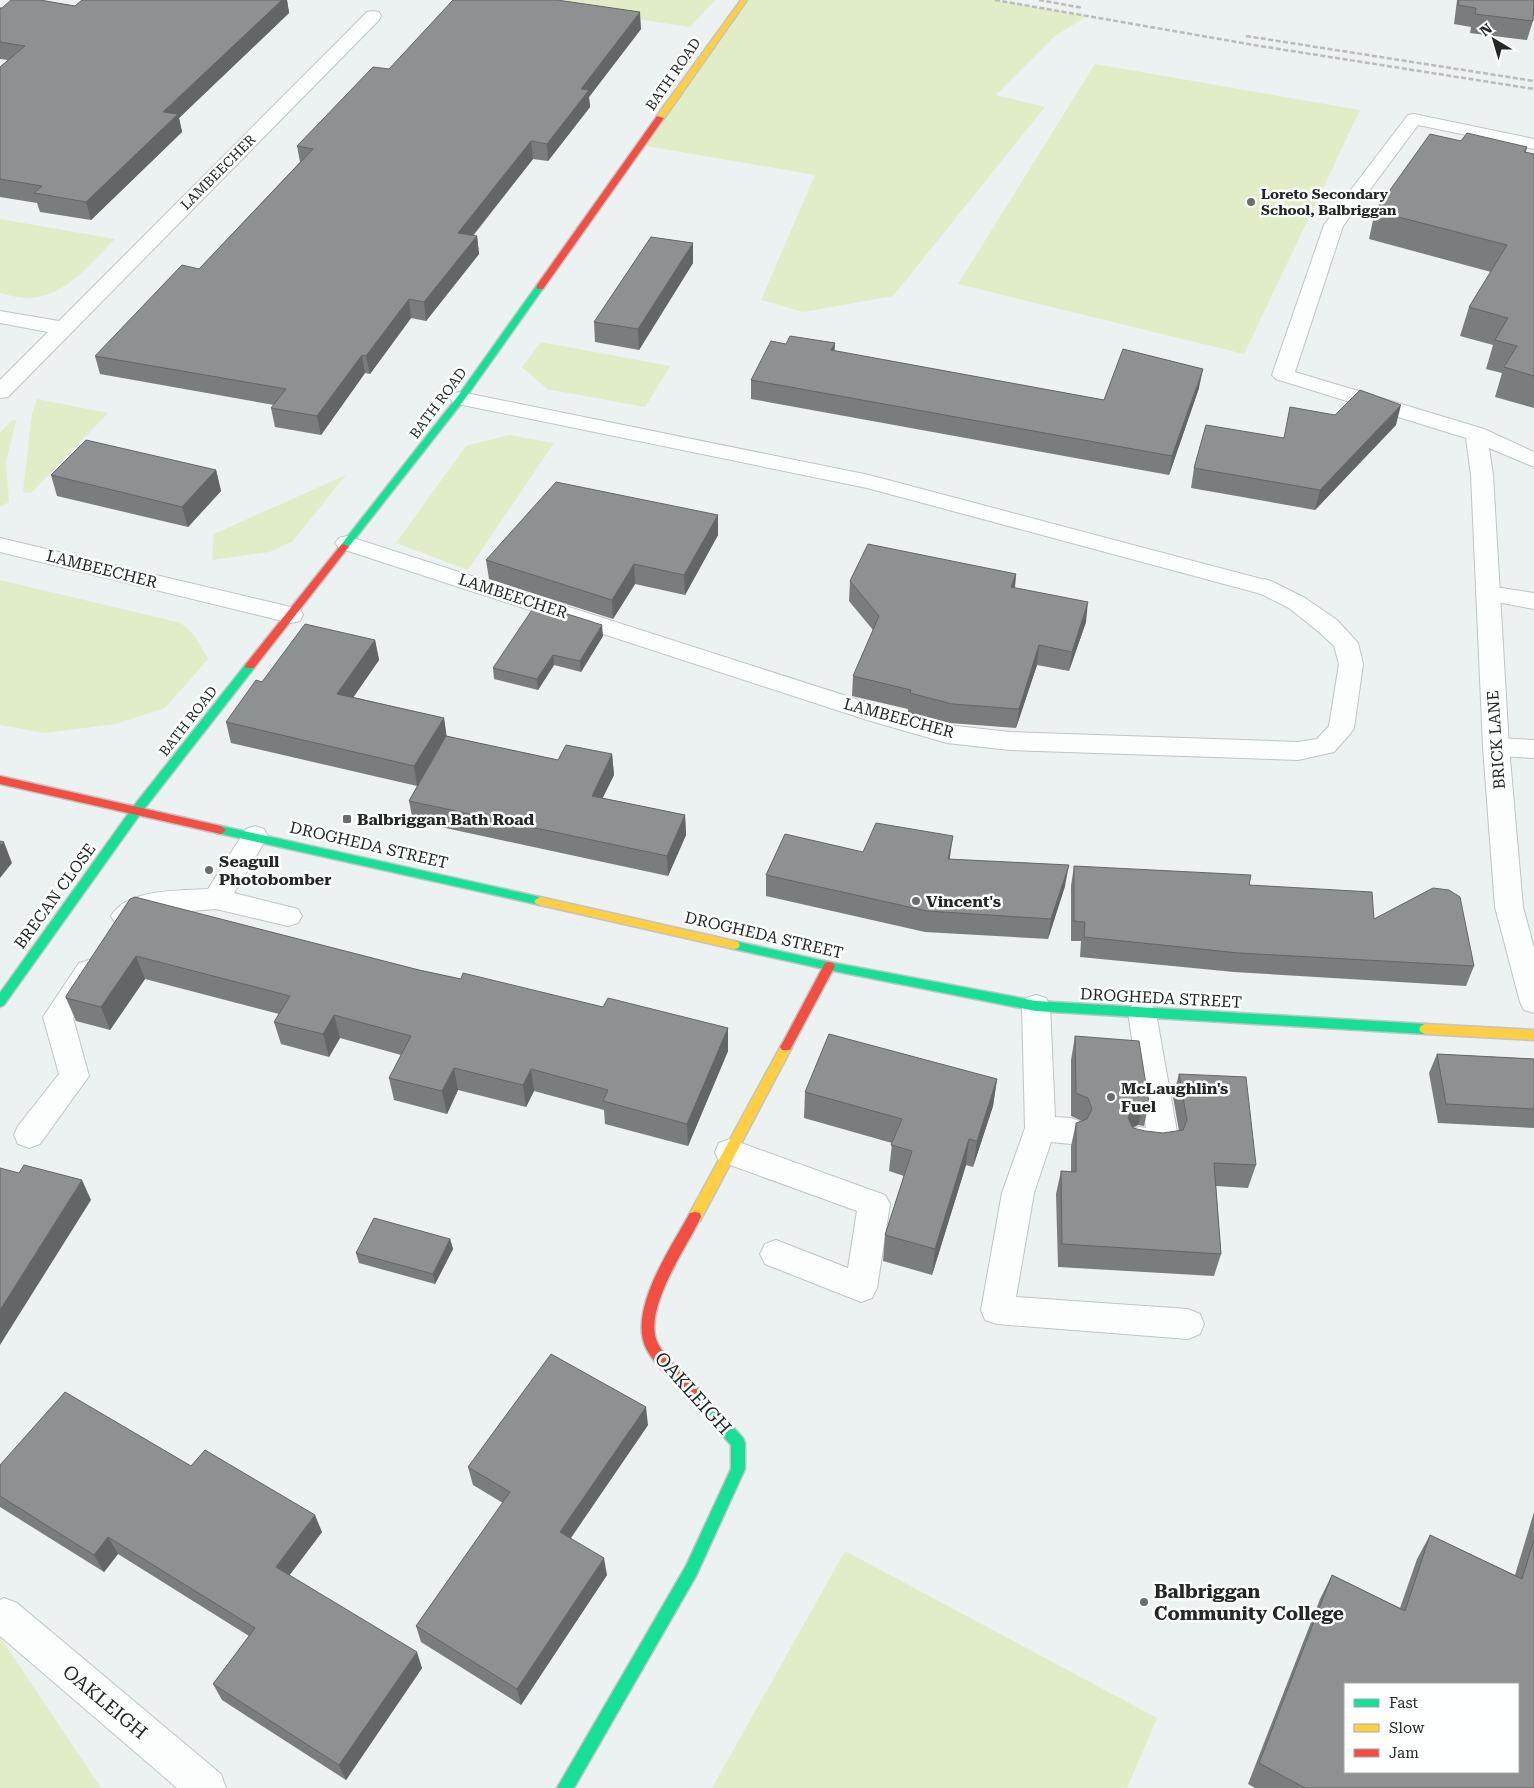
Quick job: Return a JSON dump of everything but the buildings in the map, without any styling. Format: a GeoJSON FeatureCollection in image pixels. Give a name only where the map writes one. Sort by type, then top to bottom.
{"type":"FeatureCollection","features":[{"type":"Feature","properties":{"kind":"street","name":"BATH ROAD"},"geometry":{"type":"LineString","coordinates":[[137,810],[461,398],[744,0]]}},
{"type":"Feature","properties":{"kind":"street","name":"LAMBEECHER"},"geometry":{"type":"LineString","coordinates":[[0,392],[373,16]]}},
{"type":"Feature","properties":{"kind":"street"},"geometry":{"type":"LineString","coordinates":[[1534,144],[1414,119],[1334,225],[1283,375],[1476,434],[1534,460]]}},
{"type":"Feature","properties":{"kind":"street"},"geometry":{"type":"LineString","coordinates":[[0,316],[63,328]]}},
{"type":"Feature","properties":{"kind":"street","name":"LAMBEECHER"},"geometry":{"type":"LineString","coordinates":[[347,543],[876,714],[947,734],[1010,741],[1298,751],[1325,746],[1341,728],[1351,664],[1346,643],[1328,626],[1297,604],[1265,587],[870,482],[461,398]]}},
{"type":"Feature","properties":{"kind":"street","name":"BRICK LANE"},"geometry":{"type":"LineString","coordinates":[[1476,434],[1482,475],[1496,748],[1510,907],[1534,1002]]}},
{"type":"Feature","properties":{"kind":"street","name":"LAMBEECHER"},"geometry":{"type":"LineString","coordinates":[[0,545],[291,615]]}},
{"type":"Feature","properties":{"kind":"street"},"geometry":{"type":"LineString","coordinates":[[1488,594],[1534,601]]}},
{"type":"Feature","properties":{"kind":"street"},"geometry":{"type":"LineString","coordinates":[[1496,748],[1534,749]]}},
{"type":"Feature","properties":{"kind":"street","name":"DROGHEDA STREET"},"geometry":{"type":"LineString","coordinates":[[0,780],[829,966],[1036,1006],[1534,1035]]}},
{"type":"Feature","properties":{"kind":"street","name":"BRECAN CLOSE"},"geometry":{"type":"LineString","coordinates":[[0,1002],[137,810]]}},
{"type":"Feature","properties":{"kind":"street"},"geometry":{"type":"LineString","coordinates":[[216,899],[255,836]]}},
{"type":"Feature","properties":{"kind":"street"},"geometry":{"type":"LineString","coordinates":[[29,1135],[74,1076],[58,1017],[127,914],[147,904],[216,899],[288,916]]}},
{"type":"Feature","properties":{"kind":"street","name":"OAKLEIGH"},"geometry":{"type":"LineString","coordinates":[[565,1788],[691,1571],[738,1469],[738,1443],[651,1345],[647,1323],[653,1296],[829,966]]}},
{"type":"Feature","properties":{"kind":"street"},"geometry":{"type":"LineString","coordinates":[[1036,1006],[1040,1128],[1018,1193],[997,1310],[1188,1324]]}},
{"type":"Feature","properties":{"kind":"street"},"geometry":{"type":"LineString","coordinates":[[1139,1140],[1164,1143],[1142,1013]]}},
{"type":"Feature","properties":{"kind":"street"},"geometry":{"type":"LineString","coordinates":[[1040,1128],[1071,1131]]}},
{"type":"Feature","properties":{"kind":"street"},"geometry":{"type":"LineString","coordinates":[[730,1152],[874,1204],[861,1288],[776,1254]]}},
{"type":"Feature","properties":{"kind":"street","name":"OAKLEIGH"},"geometry":{"type":"LineString","coordinates":[[4,1616],[206,1788]]}},
{"type":"Feature","properties":{"kind":"green space"},"geometry":{"type":"Polygon","coordinates":[[[508,0],[715,0],[690,27],[508,0]]]}},
{"type":"Feature","properties":{"kind":"green space"},"geometry":{"type":"Polygon","coordinates":[[[743,0],[995,0],[1087,16],[1055,36],[996,95],[1045,107],[893,296],[803,312],[761,300],[815,175],[641,145],[743,0]]]}},
{"type":"Feature","properties":{"kind":"green space"},"geometry":{"type":"Polygon","coordinates":[[[1095,64],[1360,110],[1244,354],[958,284],[1095,64]]]}},
{"type":"Feature","properties":{"kind":"green space"},"geometry":{"type":"Polygon","coordinates":[[[0,219],[115,239],[76,278],[65,286],[41,296],[17,297],[0,293],[0,219]]]}},
{"type":"Feature","properties":{"kind":"green space"},"geometry":{"type":"Polygon","coordinates":[[[541,342],[670,366],[645,407],[547,389],[522,367],[541,342]]]}},
{"type":"Feature","properties":{"kind":"green space"},"geometry":{"type":"Polygon","coordinates":[[[37,399],[108,413],[31,493],[23,492],[32,414],[37,399]]]}},
{"type":"Feature","properties":{"kind":"green space"},"geometry":{"type":"Polygon","coordinates":[[[12,420],[16,420],[6,462],[9,502],[0,507],[0,433],[12,420]]]}},
{"type":"Feature","properties":{"kind":"green space"},"geometry":{"type":"Polygon","coordinates":[[[509,435],[554,443],[468,570],[396,543],[466,446],[509,435]]]}},
{"type":"Feature","properties":{"kind":"green space"},"geometry":{"type":"Polygon","coordinates":[[[346,475],[292,542],[269,552],[212,560],[214,534],[346,475]]]}},
{"type":"Feature","properties":{"kind":"green space"},"geometry":{"type":"Polygon","coordinates":[[[0,580],[181,623],[194,635],[208,659],[165,708],[116,724],[44,733],[0,725],[0,580]]]}},
{"type":"Feature","properties":{"kind":"green space"},"geometry":{"type":"Polygon","coordinates":[[[845,1551],[1157,1718],[1127,1788],[712,1788],[845,1551]]]}},
{"type":"Feature","properties":{"kind":"green space"},"geometry":{"type":"Polygon","coordinates":[[[0,1637],[101,1788],[0,1788],[0,1637]]]}},
{"type":"Feature","properties":{"kind":"railway"},"geometry":{"type":"LineString","coordinates":[[995,0],[1260,46],[1534,89]]}},
{"type":"Feature","properties":{"kind":"railway"},"geometry":{"type":"LineString","coordinates":[[1039,0],[1083,8]]}},
{"type":"Feature","properties":{"kind":"railway"},"geometry":{"type":"LineString","coordinates":[[1246,36],[1534,81]]}},
{"type":"Feature","properties":{"kind":"traffic: fast"},"geometry":{"type":"LineString","coordinates":[[344,547],[461,398],[540,287]]}},
{"type":"Feature","properties":{"kind":"traffic: fast"},"geometry":{"type":"LineString","coordinates":[[0,1002],[137,810],[250,666]]}},
{"type":"Feature","properties":{"kind":"traffic: fast"},"geometry":{"type":"LineString","coordinates":[[221,830],[540,901]]}},
{"type":"Feature","properties":{"kind":"traffic: fast"},"geometry":{"type":"LineString","coordinates":[[734,945],[829,966],[1036,1006],[1425,1029]]}},
{"type":"Feature","properties":{"kind":"traffic: fast"},"geometry":{"type":"LineString","coordinates":[[565,1788],[691,1571],[738,1469],[738,1443],[692,1391]]}},
{"type":"Feature","properties":{"kind":"traffic: slow"},"geometry":{"type":"LineString","coordinates":[[660,118],[744,0]]}},
{"type":"Feature","properties":{"kind":"traffic: slow"},"geometry":{"type":"LineString","coordinates":[[540,901],[734,945]]}},
{"type":"Feature","properties":{"kind":"traffic: slow"},"geometry":{"type":"LineString","coordinates":[[1425,1029],[1534,1035]]}},
{"type":"Feature","properties":{"kind":"traffic: slow"},"geometry":{"type":"LineString","coordinates":[[695,1217],[786,1047]]}},
{"type":"Feature","properties":{"kind":"traffic: jam"},"geometry":{"type":"LineString","coordinates":[[540,287],[660,118]]}},
{"type":"Feature","properties":{"kind":"traffic: jam"},"geometry":{"type":"LineString","coordinates":[[250,666],[344,547]]}},
{"type":"Feature","properties":{"kind":"traffic: jam"},"geometry":{"type":"LineString","coordinates":[[0,780],[221,830]]}},
{"type":"Feature","properties":{"kind":"traffic: jam"},"geometry":{"type":"LineString","coordinates":[[786,1047],[829,966]]}},
{"type":"Feature","properties":{"kind":"traffic: jam"},"geometry":{"type":"LineString","coordinates":[[692,1391],[654,1350],[648,1331],[649,1315],[661,1280],[695,1217]]}},
{"type":"Feature","properties":{"kind":"place","name":"Loreto Secondary School, Balbriggan"},"geometry":{"type":"Point","coordinates":[1251,202]}},
{"type":"Feature","properties":{"kind":"place","name":"Balbriggan Bath Road"},"geometry":{"type":"Point","coordinates":[347,819]}},
{"type":"Feature","properties":{"kind":"place","name":"Seagull Photobomber"},"geometry":{"type":"Point","coordinates":[209,870]}},
{"type":"Feature","properties":{"kind":"place","name":"Vincent's"},"geometry":{"type":"Point","coordinates":[916,901]}},
{"type":"Feature","properties":{"kind":"place","name":"McLaughlin's Fuel"},"geometry":{"type":"Point","coordinates":[1111,1097]}},
{"type":"Feature","properties":{"kind":"place","name":"Balbriggan Community College"},"geometry":{"type":"Point","coordinates":[1144,1602]}}]}
